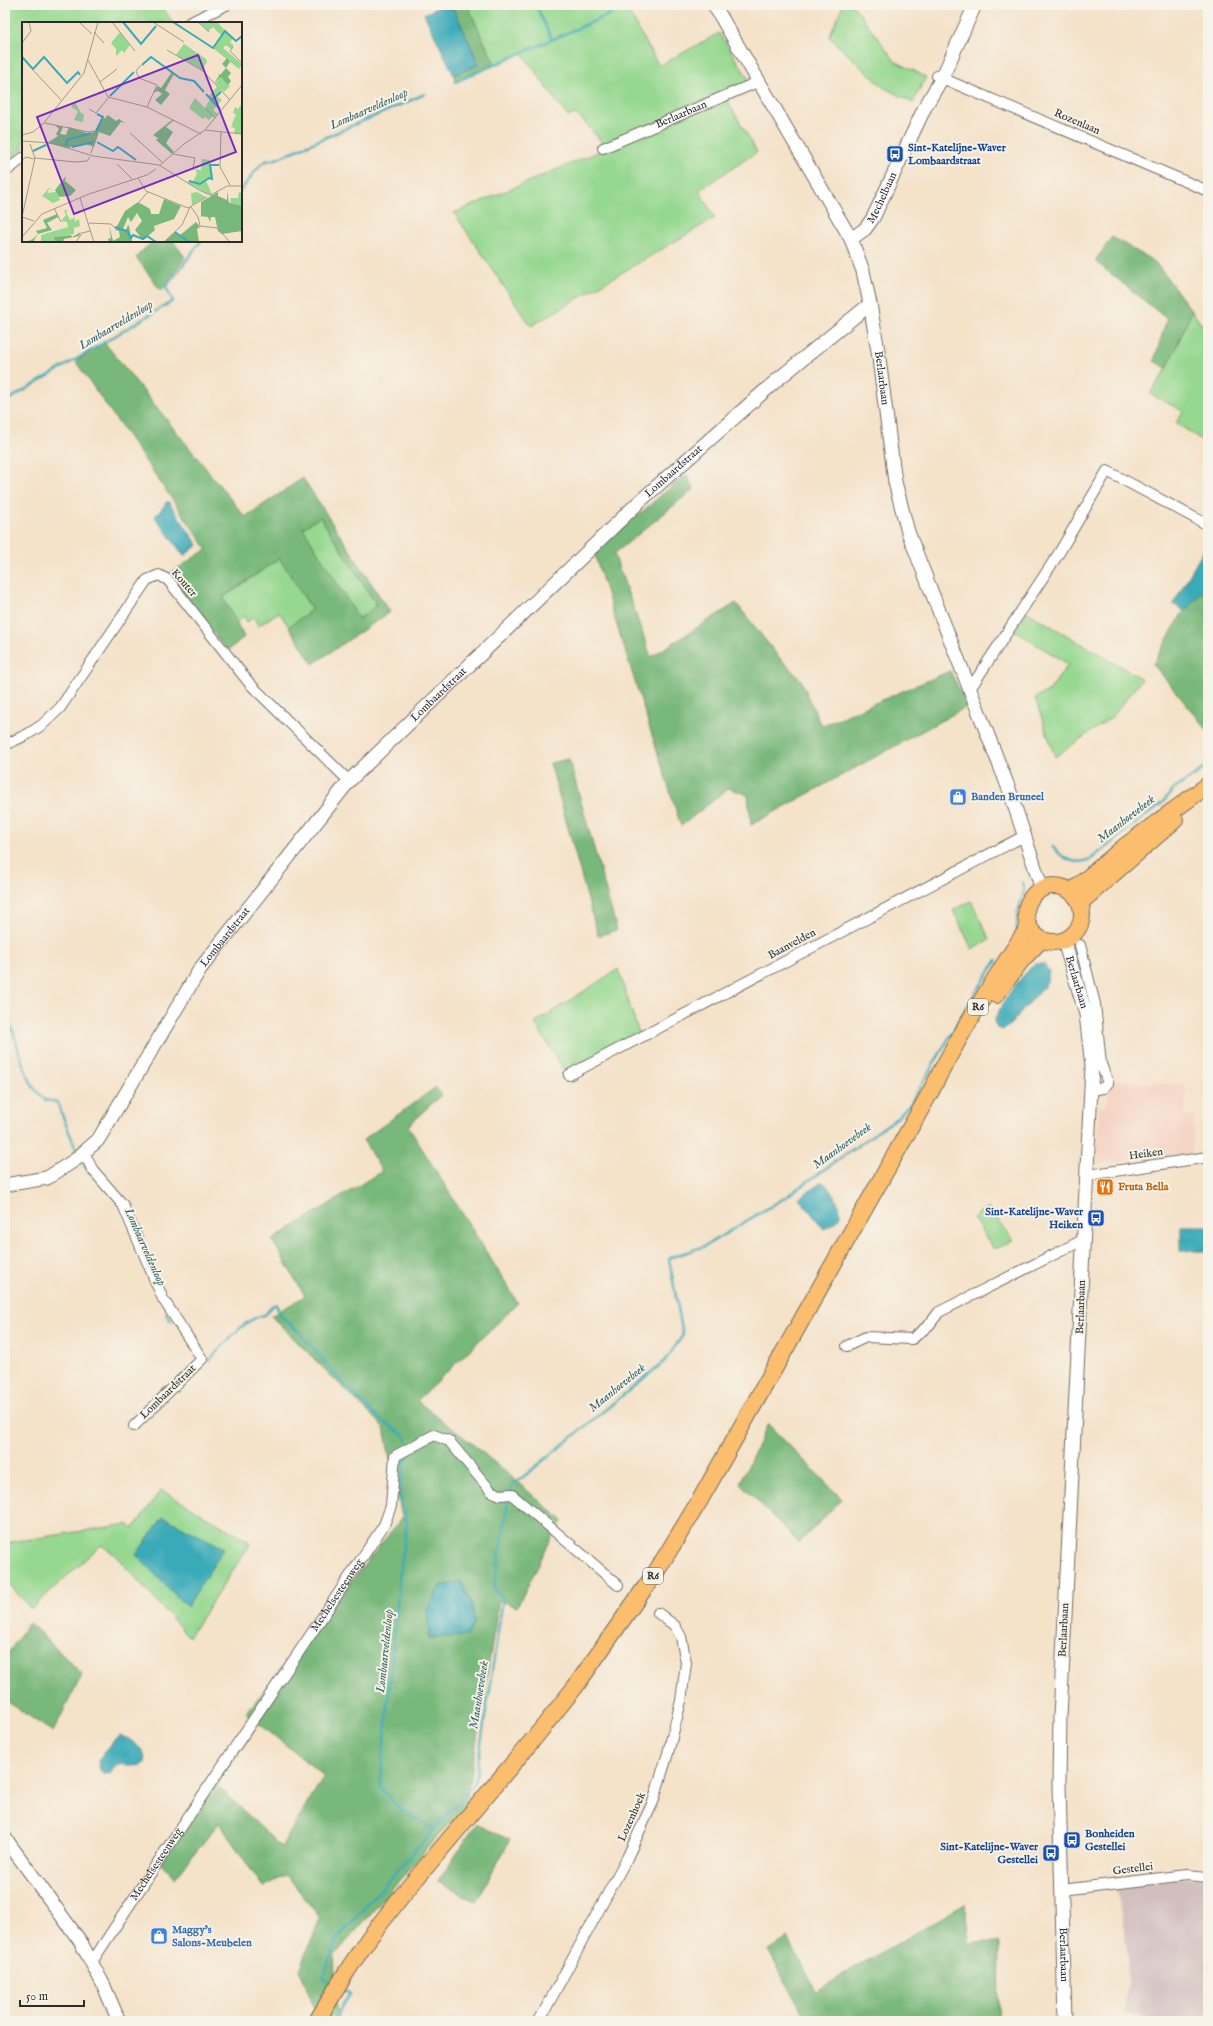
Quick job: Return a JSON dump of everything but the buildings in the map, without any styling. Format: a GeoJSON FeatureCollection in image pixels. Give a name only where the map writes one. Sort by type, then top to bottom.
{"type":"FeatureCollection","features":[{"type":"Feature","properties":{"kind":"main road"},"geometry":{"type":"LineString","coordinates":[[1075,897],[1180,816],[1208,786]]}},
{"type":"Feature","properties":{"kind":"main road"},"geometry":{"type":"LineString","coordinates":[[1057,887],[1075,897],[1082,913],[1080,927],[1076,932],[1064,940],[1055,942],[1042,939],[1029,926],[1027,916],[1028,905],[1034,896],[1042,889],[1057,887]]}},
{"type":"Feature","properties":{"kind":"main road","name":"R6"},"geometry":{"type":"LineString","coordinates":[[317,2021],[369,1938],[404,1893],[570,1693],[656,1572],[700,1500],[931,1091],[947,1058],[1002,967],[1029,926]]}},
{"type":"Feature","properties":{"kind":"main road","name":"R6"},"geometry":{"type":"LineString","coordinates":[[931,1091],[995,996],[1021,961],[1042,939]]}},
{"type":"Feature","properties":{"kind":"street"},"geometry":{"type":"LineString","coordinates":[[191,22],[226,5]]}},
{"type":"Feature","properties":{"kind":"street","name":"Berlaarbaan"},"geometry":{"type":"LineString","coordinates":[[714,5],[760,81],[851,239],[863,271],[878,351],[895,482],[908,532],[1026,835],[1042,889]]}},
{"type":"Feature","properties":{"kind":"street","name":"Mechelbaan"},"geometry":{"type":"LineString","coordinates":[[851,239],[865,229],[873,218],[925,107],[927,95],[940,77],[946,56],[960,37],[975,5]]}},
{"type":"Feature","properties":{"kind":"street","name":"Rozenlaan"},"geometry":{"type":"LineString","coordinates":[[940,77],[1208,191]]}},
{"type":"Feature","properties":{"kind":"street","name":"Berlaarbaan"},"geometry":{"type":"LineString","coordinates":[[603,148],[760,81]]}},
{"type":"Feature","properties":{"kind":"street"},"geometry":{"type":"LineString","coordinates":[[5,172],[22,159]]}},
{"type":"Feature","properties":{"kind":"street","name":"Lombaardstraat"},"geometry":{"type":"LineString","coordinates":[[5,1185],[47,1178],[75,1160],[98,1140],[200,969],[349,782],[640,502],[777,380],[870,304]]}},
{"type":"Feature","properties":{"kind":"street"},"geometry":{"type":"LineString","coordinates":[[970,689],[1059,553],[1107,471],[1208,525]]}},
{"type":"Feature","properties":{"kind":"street","name":"Kouter"},"geometry":{"type":"LineString","coordinates":[[5,745],[28,734],[51,718],[69,696],[148,580],[159,574],[168,580],[250,684],[349,782]]}},
{"type":"Feature","properties":{"kind":"street","name":"Baanvelden"},"geometry":{"type":"LineString","coordinates":[[568,1075],[1026,835]]}},
{"type":"Feature","properties":{"kind":"street","name":"Berlaarbaan"},"geometry":{"type":"LineString","coordinates":[[1064,940],[1086,1014],[1091,1054],[1092,1090],[1083,1240],[1060,1717],[1059,1783],[1065,2021]]}},
{"type":"Feature","properties":{"kind":"street"},"geometry":{"type":"LineString","coordinates":[[1080,945],[1095,1004],[1101,1064],[1108,1083],[1103,1088],[1092,1090]]}},
{"type":"Feature","properties":{"kind":"street","name":"Lombaardstraat"},"geometry":{"type":"LineString","coordinates":[[84,1152],[92,1169],[123,1206],[163,1299],[202,1359],[134,1426]]}},
{"type":"Feature","properties":{"kind":"street","name":"Heiken"},"geometry":{"type":"LineString","coordinates":[[1088,1175],[1208,1157]]}},
{"type":"Feature","properties":{"kind":"street"},"geometry":{"type":"LineString","coordinates":[[847,1346],[866,1337],[912,1340],[929,1325],[939,1312],[1083,1240]]}},
{"type":"Feature","properties":{"kind":"street","name":"Mechelsesteenweg"},"geometry":{"type":"LineString","coordinates":[[92,1962],[201,1796],[274,1691],[384,1525],[392,1506],[395,1456],[434,1435],[449,1441],[491,1491],[500,1495],[511,1494],[618,1585]]}},
{"type":"Feature","properties":{"kind":"street","name":"Lozenhoek"},"geometry":{"type":"LineString","coordinates":[[539,2021],[634,1844],[653,1802],[668,1752],[681,1701],[686,1663],[681,1638],[675,1626],[658,1613]]}},
{"type":"Feature","properties":{"kind":"street"},"geometry":{"type":"LineString","coordinates":[[5,1838],[80,1942],[103,1984],[119,2021]]}},
{"type":"Feature","properties":{"kind":"street","name":"Gestellei"},"geometry":{"type":"LineString","coordinates":[[1061,1890],[1187,1875],[1208,1877]]}},
{"type":"Feature","properties":{"kind":"shaded area"},"geometry":{"type":"Polygon","coordinates":[[[1113,1081],[1186,1084],[1185,1114],[1195,1115],[1191,1155],[1096,1164],[1099,1107],[1107,1107],[1108,1090],[1113,1081]]]}},
{"type":"Feature","properties":{"kind":"shaded area"},"geometry":{"type":"Polygon","coordinates":[[[1208,1877],[1208,2021],[1148,2021],[1139,2016],[1123,2013],[1128,1981],[1127,1949],[1116,1883],[1208,1877]]]}},
{"type":"Feature","properties":{"kind":"green space"},"geometry":{"type":"Polygon","coordinates":[[[5,5],[161,5],[172,22],[22,22],[22,150],[5,163],[5,5]]]}},
{"type":"Feature","properties":{"kind":"green space"},"geometry":{"type":"Polygon","coordinates":[[[445,5],[467,5],[495,65],[455,82],[454,75],[479,64],[454,10],[437,8],[445,5]]]}},
{"type":"Feature","properties":{"kind":"green space"},"geometry":{"type":"Polygon","coordinates":[[[467,5],[536,5],[538,9],[545,5],[625,5],[659,66],[719,33],[750,81],[604,145],[582,119],[575,114],[567,116],[522,53],[495,65],[467,5]]]}},
{"type":"Feature","properties":{"kind":"green space"},"geometry":{"type":"Polygon","coordinates":[[[843,5],[853,5],[895,61],[926,77],[913,103],[883,87],[829,37],[843,5]]]}},
{"type":"Feature","properties":{"kind":"green space"},"geometry":{"type":"Polygon","coordinates":[[[726,98],[757,152],[699,190],[715,218],[531,326],[454,213],[726,98]]]}},
{"type":"Feature","properties":{"kind":"green space"},"geometry":{"type":"Polygon","coordinates":[[[1112,237],[1155,262],[1192,311],[1167,368],[1154,361],[1167,319],[1095,261],[1112,237]]]}},
{"type":"Feature","properties":{"kind":"green space"},"geometry":{"type":"Polygon","coordinates":[[[152,242],[174,242],[185,257],[161,291],[136,257],[152,242]]]}},
{"type":"Feature","properties":{"kind":"green space"},"geometry":{"type":"Polygon","coordinates":[[[1192,311],[1201,324],[1208,326],[1208,444],[1176,423],[1183,411],[1150,394],[1167,368],[1192,311]]]}},
{"type":"Feature","properties":{"kind":"green space"},"geometry":{"type":"Polygon","coordinates":[[[104,342],[245,517],[303,478],[390,612],[313,664],[289,627],[312,609],[279,558],[223,597],[244,637],[227,651],[169,574],[207,549],[76,362],[104,342]],[[320,517],[303,528],[359,619],[377,605],[320,517]]]}},
{"type":"Feature","properties":{"kind":"green space"},"geometry":{"type":"Polygon","coordinates":[[[686,474],[694,489],[614,554],[651,657],[736,603],[778,656],[801,680],[821,726],[950,671],[968,706],[751,825],[748,795],[729,788],[681,826],[594,553],[686,474]]]}},
{"type":"Feature","properties":{"kind":"green space"},"geometry":{"type":"Polygon","coordinates":[[[320,516],[377,606],[358,619],[303,528],[320,516]]]}},
{"type":"Feature","properties":{"kind":"green space"},"geometry":{"type":"Polygon","coordinates":[[[280,558],[312,610],[289,627],[279,612],[258,626],[254,617],[247,622],[244,616],[236,622],[223,598],[280,558]]]}},
{"type":"Feature","properties":{"kind":"green space"},"geometry":{"type":"Polygon","coordinates":[[[1208,585],[1208,731],[1153,664],[1183,612],[1208,585]]]}},
{"type":"Feature","properties":{"kind":"green space"},"geometry":{"type":"Polygon","coordinates":[[[1027,612],[1142,679],[1113,716],[1055,757],[1035,698],[1050,690],[1068,664],[1015,631],[1027,612]]]}},
{"type":"Feature","properties":{"kind":"green space"},"geometry":{"type":"Polygon","coordinates":[[[569,759],[617,930],[598,936],[550,763],[569,759]]]}},
{"type":"Feature","properties":{"kind":"green space"},"geometry":{"type":"Polygon","coordinates":[[[971,901],[990,940],[972,949],[953,910],[971,901]]]}},
{"type":"Feature","properties":{"kind":"green space"},"geometry":{"type":"Polygon","coordinates":[[[618,969],[639,1034],[564,1071],[535,1023],[618,969]]]}},
{"type":"Feature","properties":{"kind":"green space"},"geometry":{"type":"Polygon","coordinates":[[[436,1087],[441,1095],[408,1126],[518,1303],[417,1401],[475,1446],[563,1521],[556,1529],[517,1607],[499,1600],[463,1825],[450,1822],[334,1956],[338,2021],[319,2021],[300,1970],[320,1918],[287,1875],[263,1887],[219,1823],[175,1878],[160,1862],[216,1784],[281,1847],[324,1776],[246,1713],[402,1518],[384,1428],[271,1316],[305,1296],[272,1240],[382,1171],[363,1140],[436,1087]]]}},
{"type":"Feature","properties":{"kind":"green space"},"geometry":{"type":"Polygon","coordinates":[[[988,1207],[1013,1240],[994,1249],[973,1218],[988,1207]]]}},
{"type":"Feature","properties":{"kind":"green space"},"geometry":{"type":"Polygon","coordinates":[[[768,1424],[842,1499],[799,1543],[740,1483],[768,1424]]]}},
{"type":"Feature","properties":{"kind":"green space"},"geometry":{"type":"Polygon","coordinates":[[[161,1490],[251,1543],[189,1637],[114,1554],[101,1545],[31,1609],[5,1580],[5,1543],[128,1524],[133,1529],[161,1490]]]}},
{"type":"Feature","properties":{"kind":"green space"},"geometry":{"type":"Polygon","coordinates":[[[29,1622],[82,1674],[53,1732],[5,1700],[5,1658],[29,1622]]]}},
{"type":"Feature","properties":{"kind":"green space"},"geometry":{"type":"Polygon","coordinates":[[[476,1824],[510,1840],[476,1902],[438,1882],[476,1824]]]}},
{"type":"Feature","properties":{"kind":"green space"},"geometry":{"type":"Polygon","coordinates":[[[965,1904],[969,1943],[999,1942],[998,2021],[807,2021],[768,1950],[788,1938],[816,1991],[965,1904]]]}},
{"type":"Feature","properties":{"kind":"water"},"geometry":{"type":"Polygon","coordinates":[[[437,8],[454,10],[479,64],[454,75],[424,14],[437,8]]]}},
{"type":"Feature","properties":{"kind":"water"},"geometry":{"type":"Polygon","coordinates":[[[168,501],[198,545],[184,556],[155,517],[168,501]]]}},
{"type":"Feature","properties":{"kind":"water"},"geometry":{"type":"Polygon","coordinates":[[[1208,543],[1208,585],[1185,611],[1173,604],[1208,543]]]}},
{"type":"Feature","properties":{"kind":"water"},"geometry":{"type":"Polygon","coordinates":[[[1035,964],[1044,964],[1049,971],[1046,984],[1010,1025],[1003,1030],[997,1028],[994,1022],[1006,998],[1017,983],[1035,964]]]}},
{"type":"Feature","properties":{"kind":"water"},"geometry":{"type":"Polygon","coordinates":[[[822,1182],[833,1193],[840,1209],[839,1218],[837,1221],[824,1229],[799,1198],[822,1182]]]}},
{"type":"Feature","properties":{"kind":"water"},"geometry":{"type":"Polygon","coordinates":[[[1181,1226],[1208,1226],[1208,1251],[1181,1251],[1181,1226]]]}},
{"type":"Feature","properties":{"kind":"water"},"geometry":{"type":"Polygon","coordinates":[[[163,1517],[224,1548],[187,1607],[136,1555],[163,1517]]]}},
{"type":"Feature","properties":{"kind":"water"},"geometry":{"type":"Polygon","coordinates":[[[461,1582],[470,1600],[475,1621],[467,1636],[429,1638],[427,1610],[440,1586],[461,1582]]]}},
{"type":"Feature","properties":{"kind":"water"},"geometry":{"type":"Polygon","coordinates":[[[120,1736],[129,1739],[138,1746],[144,1754],[145,1763],[138,1766],[116,1765],[110,1774],[103,1773],[100,1770],[98,1760],[114,1740],[120,1736]]]}},
{"type":"Feature","properties":{"kind":"waterway"},"geometry":{"type":"LineString","coordinates":[[536,5],[552,40]]}},
{"type":"Feature","properties":{"kind":"waterway","name":"Lombaarveldenloop"},"geometry":{"type":"LineString","coordinates":[[455,82],[631,5]]}},
{"type":"Feature","properties":{"kind":"waterway","name":"Lombaarveldenloop"},"geometry":{"type":"LineString","coordinates":[[242,189],[260,165],[266,161],[276,159],[425,94]]}},
{"type":"Feature","properties":{"kind":"waterway","name":"Lombaarveldenloop"},"geometry":{"type":"LineString","coordinates":[[5,402],[173,301],[166,287],[200,242]]}},
{"type":"Feature","properties":{"kind":"waterway","name":"Maanhoevebeek"},"geometry":{"type":"LineString","coordinates":[[1052,846],[1069,860],[1079,862],[1091,859],[1162,803],[1174,789],[1208,766]]}},
{"type":"Feature","properties":{"kind":"waterway","name":"Maanhoevebeek"},"geometry":{"type":"LineString","coordinates":[[1017,931],[1017,914],[1024,891],[1022,883]]}},
{"type":"Feature","properties":{"kind":"waterway","name":"Maanhoevebeek"},"geometry":{"type":"LineString","coordinates":[[510,1491],[513,1483],[517,1482],[665,1361],[683,1335],[669,1259],[705,1246],[783,1199],[898,1117],[911,1103],[974,995],[997,960]]}},
{"type":"Feature","properties":{"kind":"waterway","name":"Lombaarveldenloop"},"geometry":{"type":"LineString","coordinates":[[5,1012],[14,1034],[23,1065],[33,1087],[45,1100],[57,1102],[76,1149]]}},
{"type":"Feature","properties":{"kind":"waterway","name":"Lombaarveldenloop"},"geometry":{"type":"LineString","coordinates":[[83,1163],[89,1173]]}},
{"type":"Feature","properties":{"kind":"waterway","name":"Lombaarveldenloop"},"geometry":{"type":"LineString","coordinates":[[209,1361],[242,1326],[257,1317],[265,1315],[272,1306],[276,1304],[280,1315],[298,1331],[342,1382],[378,1418],[405,1436],[407,1441]]}},
{"type":"Feature","properties":{"kind":"waterway","name":"Lombaarveldenloop"},"geometry":{"type":"LineString","coordinates":[[166,1313],[171,1321]]}},
{"type":"Feature","properties":{"kind":"waterway","name":"Lombaarveldenloop"},"geometry":{"type":"LineString","coordinates":[[411,1452],[405,1461],[400,1495],[407,1523],[400,1574],[380,1788],[400,1809],[434,1829]]}},
{"type":"Feature","properties":{"kind":"waterway","name":"Maanhoevebeek"},"geometry":{"type":"LineString","coordinates":[[330,1982],[323,1978],[336,1940],[475,1783],[503,1598],[494,1589],[509,1496]]}},
{"type":"Feature","properties":{"kind":"waterway","name":"Maanhoevebeek"},"geometry":{"type":"LineString","coordinates":[[338,2021],[337,2015],[350,1994],[344,1990]]}},
{"type":"Feature","properties":{"kind":"place","name":"Sint-Katelijne-Waver Lombaardstraat"},"geometry":{"type":"Point","coordinates":[895,154]}},
{"type":"Feature","properties":{"kind":"place","name":"Banden Bruneel"},"geometry":{"type":"Point","coordinates":[958,797]}},
{"type":"Feature","properties":{"kind":"place","name":"Fruta Bella"},"geometry":{"type":"Point","coordinates":[1105,1187]}},
{"type":"Feature","properties":{"kind":"place","name":"Sint-Katelijne-Waver Heiken"},"geometry":{"type":"Point","coordinates":[1096,1218]}},
{"type":"Feature","properties":{"kind":"place","name":"Bonheiden Gestellei"},"geometry":{"type":"Point","coordinates":[1072,1840]}},
{"type":"Feature","properties":{"kind":"place","name":"Sint-Katelijne-Waver Gestellei"},"geometry":{"type":"Point","coordinates":[1051,1853]}},
{"type":"Feature","properties":{"kind":"place","name":"Maggy's Salons-Meubelen"},"geometry":{"type":"Point","coordinates":[159,1936]}}]}
